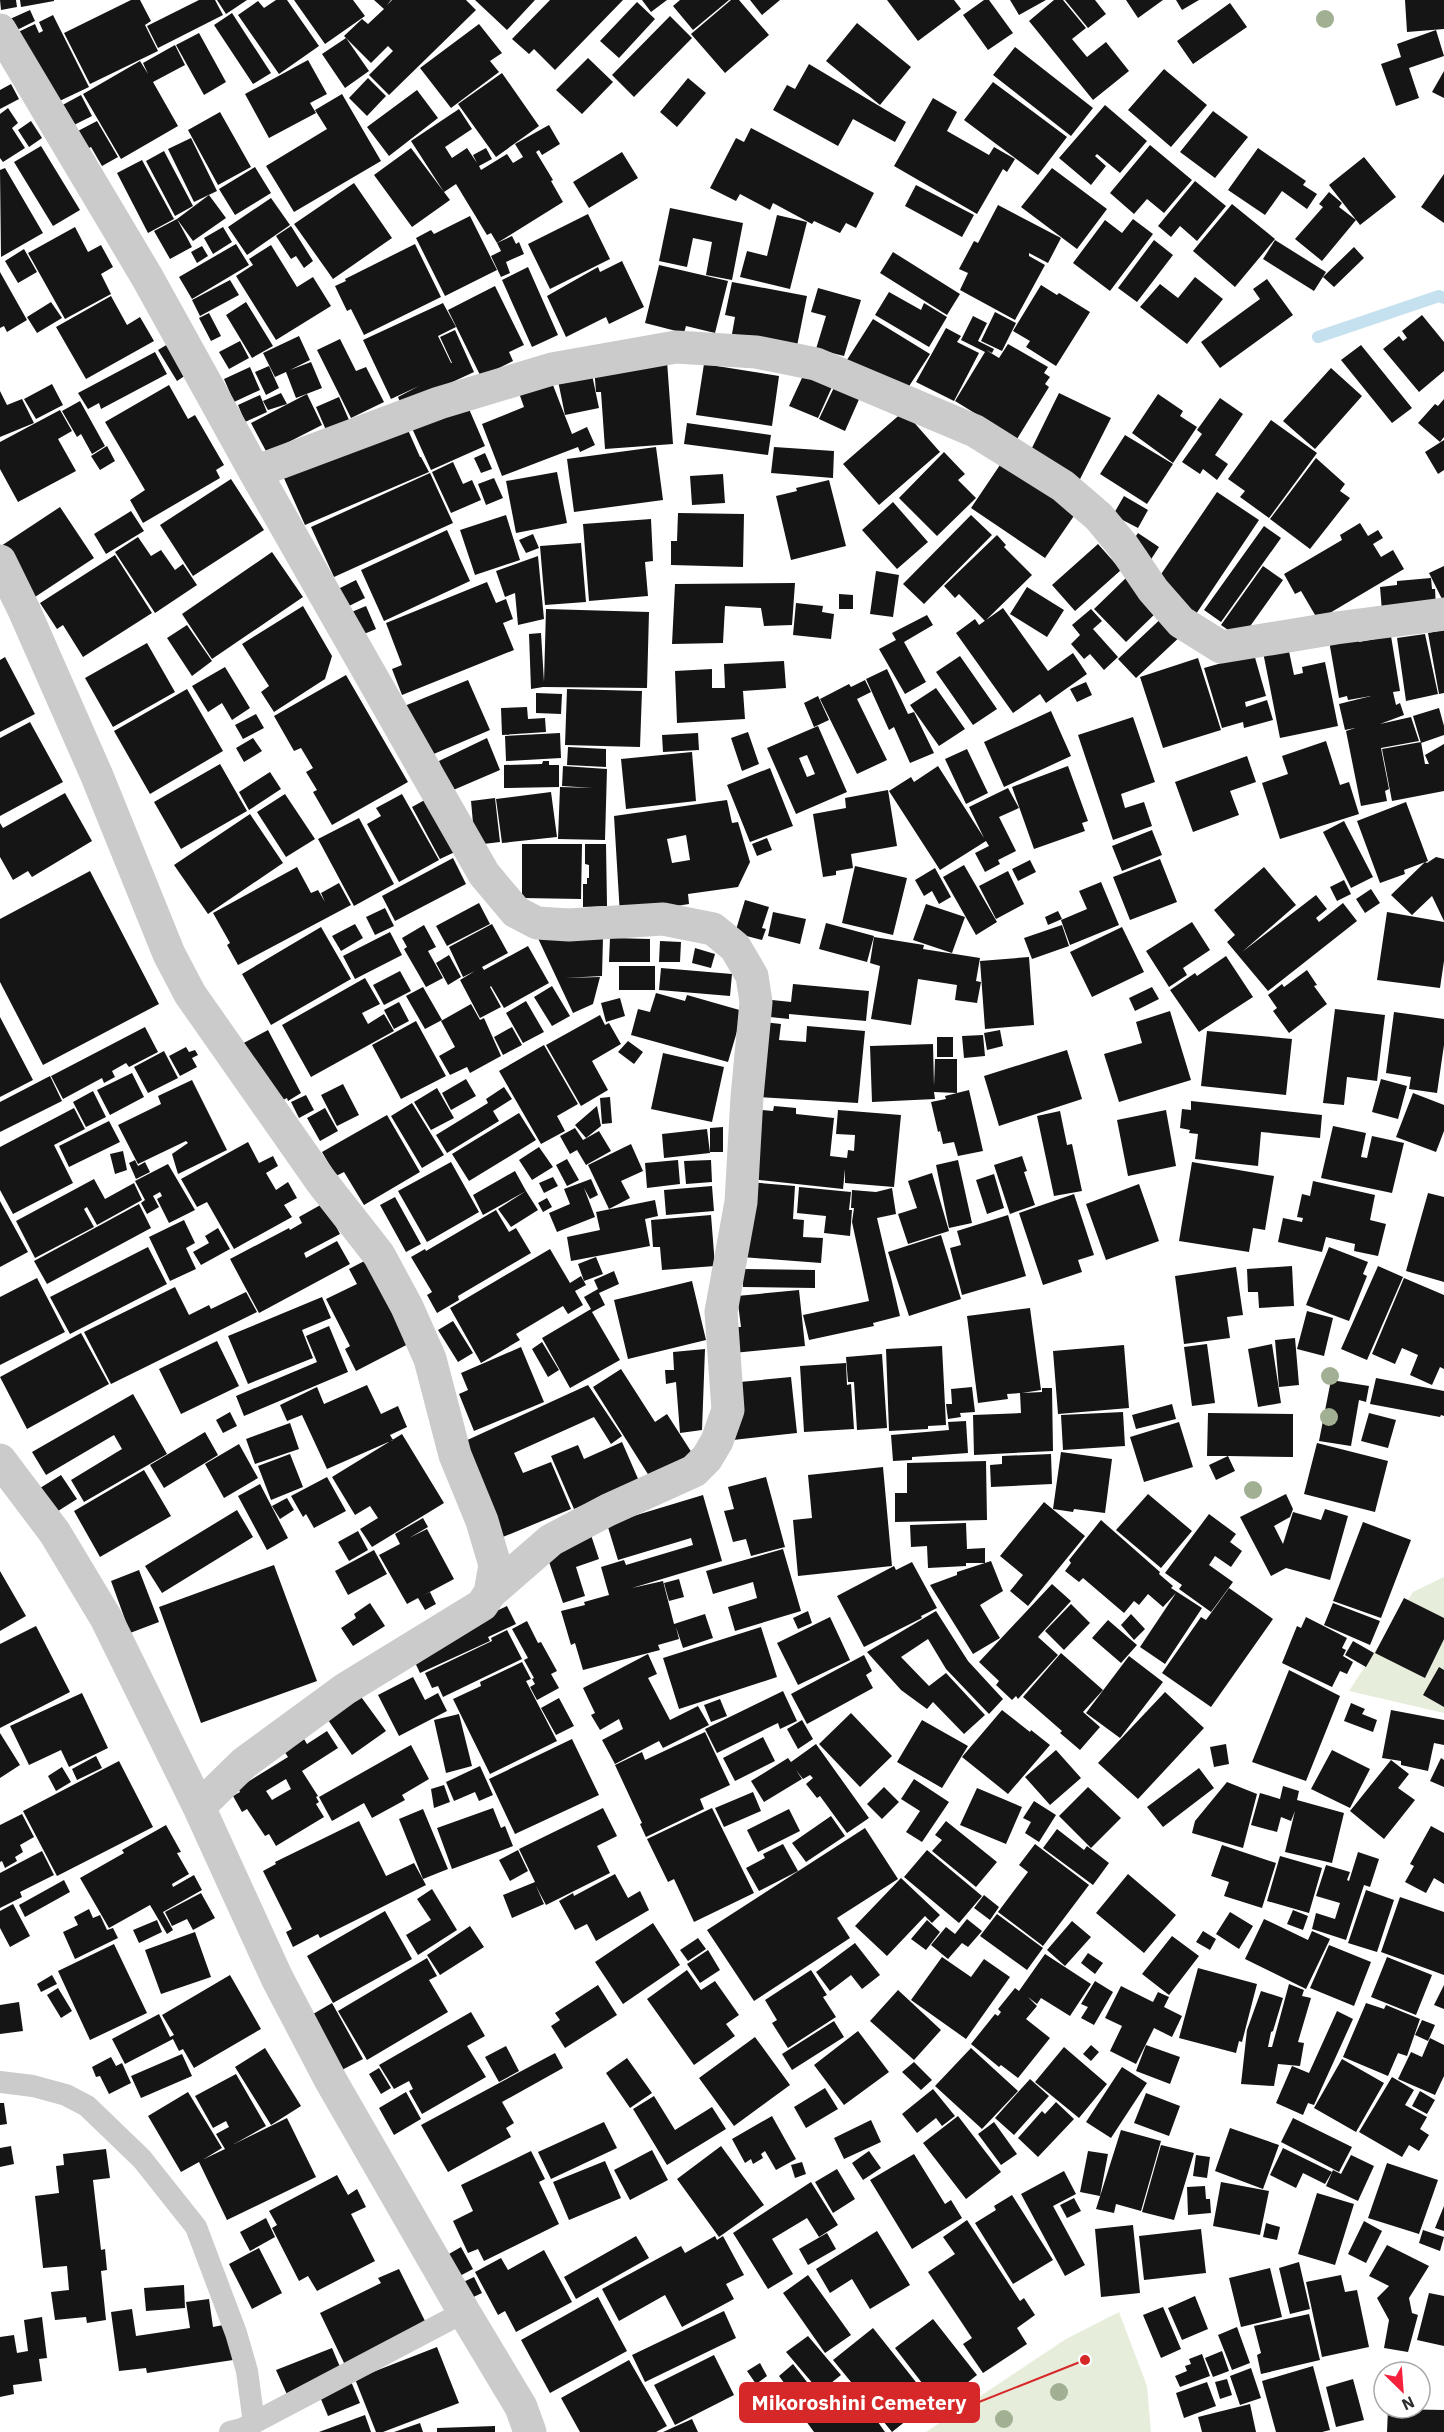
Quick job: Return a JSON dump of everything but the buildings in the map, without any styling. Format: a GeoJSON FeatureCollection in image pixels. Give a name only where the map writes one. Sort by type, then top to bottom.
{"type":"FeatureCollection","features":[{"type":"Feature","properties":{"kind":"street"},"geometry":{"type":"LineString","coordinates":[[0,30],[147,278],[484,874],[516,912],[537,922],[569,925],[663,920],[713,929],[735,947],[752,976],[756,1002],[747,1097],[741,1202],[721,1312],[728,1410],[717,1441],[707,1458],[694,1471],[608,1510],[551,1540],[490,1593],[482,1605],[345,1689],[244,1763],[199,1808]]}},
{"type":"Feature","properties":{"kind":"street"},"geometry":{"type":"LineString","coordinates":[[255,472],[439,403],[552,369],[676,346],[756,352],[816,364],[975,431],[1063,486],[1105,524],[1124,546],[1153,590],[1181,622],[1221,647],[1336,627],[1444,614]]}},
{"type":"Feature","properties":{"kind":"street"},"geometry":{"type":"LineString","coordinates":[[0,561],[97,776],[169,954],[190,994],[321,1181],[379,1256],[407,1307],[430,1359],[455,1455],[495,1564],[490,1593]]}},
{"type":"Feature","properties":{"kind":"street"},"geometry":{"type":"LineString","coordinates":[[0,1460],[55,1533],[106,1618],[199,1808],[277,1978],[331,2081],[521,2407],[530,2432]]}},
{"type":"Feature","properties":{"kind":"lane"},"geometry":{"type":"LineString","coordinates":[[0,2082],[33,2086],[66,2095],[87,2106],[142,2159],[196,2227],[236,2333],[247,2371],[254,2423]]}},
{"type":"Feature","properties":{"kind":"lane"},"geometry":{"type":"LineString","coordinates":[[230,2432],[254,2423],[464,2312]]}},
{"type":"Feature","properties":{"kind":"green space"},"geometry":{"type":"Polygon","coordinates":[[[1444,1577],[1444,1713],[1349,1691],[1413,1592],[1444,1577]]]}},
{"type":"Feature","properties":{"kind":"green space"},"geometry":{"type":"Polygon","coordinates":[[[1119,2312],[1147,2386],[1151,2432],[926,2432],[1066,2339],[1119,2312]]]}},
{"type":"Feature","properties":{"kind":"waterway"},"geometry":{"type":"LineString","coordinates":[[1318,337],[1439,296],[1444,298]]}},
{"type":"Feature","properties":{"kind":"place","name":"Mikoroshini Cemetery"},"geometry":{"type":"Point","coordinates":[1085,2360]}}]}
